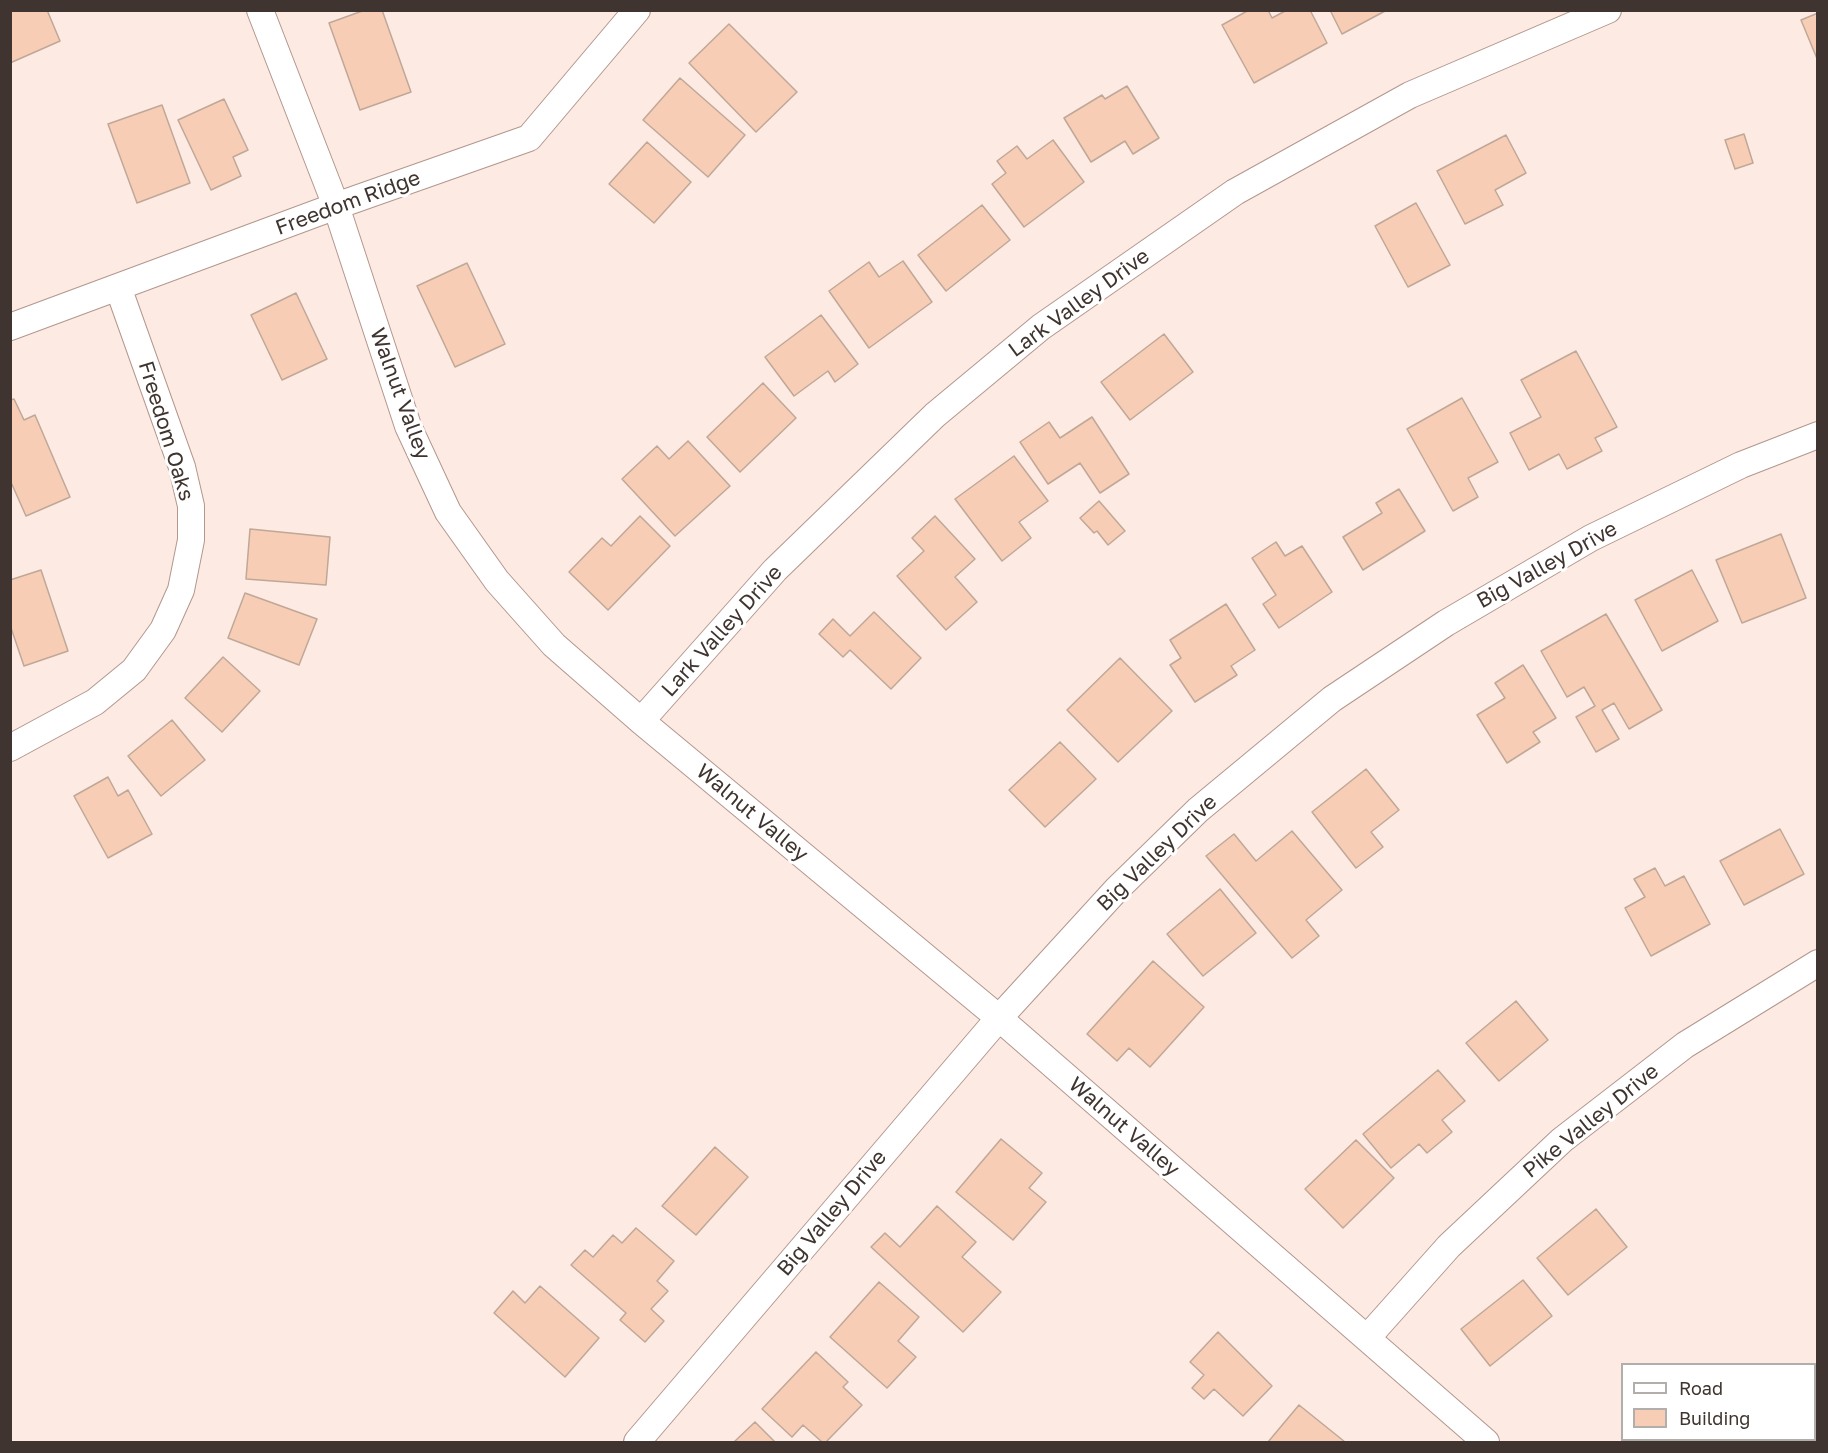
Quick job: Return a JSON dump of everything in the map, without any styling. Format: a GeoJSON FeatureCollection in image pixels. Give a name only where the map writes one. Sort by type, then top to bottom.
{"type":"FeatureCollection","features":[{"type":"Feature","properties":{"kind":"street","name":"Walnut Valley"},"geometry":{"type":"LineString","coordinates":[[260,10],[336,206],[408,426],[448,512],[497,581],[554,645],[641,721],[999,1018],[1486,1443]]}},
{"type":"Feature","properties":{"kind":"street","name":"Freedom Ridge"},"geometry":{"type":"LineString","coordinates":[[10,327],[336,206],[529,138],[637,10]]}},
{"type":"Feature","properties":{"kind":"street","name":"Lark Valley Drive"},"geometry":{"type":"LineString","coordinates":[[641,721],[776,570],[935,415],[1041,327],[1235,192],[1410,95],[1608,10]]}},
{"type":"Feature","properties":{"kind":"street","name":"Freedom Oaks"},"geometry":{"type":"LineString","coordinates":[[10,748],[95,702],[134,670],[163,630],[181,590],[191,540],[191,506],[182,467],[118,287]]}},
{"type":"Feature","properties":{"kind":"street","name":"Big Valley Drive"},"geometry":{"type":"LineString","coordinates":[[637,1443],[999,1018],[1117,889],[1198,810],[1332,699],[1446,623],[1591,538],[1741,465],[1818,435]]}},
{"type":"Feature","properties":{"kind":"street","name":"Pike Valley Drive"},"geometry":{"type":"LineString","coordinates":[[1367,1338],[1449,1246],[1562,1140],[1685,1045],[1818,963]]}},
{"type":"Feature","properties":{"kind":"building"},"geometry":{"type":"Polygon","coordinates":[[[10,10],[47,10],[60,41],[10,63],[10,10]]]}},
{"type":"Feature","properties":{"kind":"building"},"geometry":{"type":"Polygon","coordinates":[[[365,10],[382,10],[411,92],[360,110],[329,23],[365,10]]]}},
{"type":"Feature","properties":{"kind":"building"},"geometry":{"type":"Polygon","coordinates":[[[1249,10],[1268,10],[1272,18],[1287,10],[1310,10],[1327,43],[1254,83],[1222,25],[1249,10]]]}},
{"type":"Feature","properties":{"kind":"building"},"geometry":{"type":"Polygon","coordinates":[[[1330,10],[1387,10],[1342,34],[1330,10]]]}},
{"type":"Feature","properties":{"kind":"building"},"geometry":{"type":"Polygon","coordinates":[[[1818,13],[1818,61],[1801,20],[1818,13]]]}},
{"type":"Feature","properties":{"kind":"building"},"geometry":{"type":"Polygon","coordinates":[[[729,24],[797,92],[756,132],[689,63],[729,24]]]}},
{"type":"Feature","properties":{"kind":"building"},"geometry":{"type":"Polygon","coordinates":[[[680,78],[745,135],[708,177],[643,120],[680,78]]]}},
{"type":"Feature","properties":{"kind":"building"},"geometry":{"type":"Polygon","coordinates":[[[1127,86],[1159,138],[1133,154],[1125,141],[1091,162],[1064,118],[1102,95],[1105,99],[1127,86]]]}},
{"type":"Feature","properties":{"kind":"building"},"geometry":{"type":"Polygon","coordinates":[[[224,99],[248,150],[233,157],[241,176],[211,190],[178,120],[224,99]]]}},
{"type":"Feature","properties":{"kind":"building"},"geometry":{"type":"Polygon","coordinates":[[[162,105],[190,183],[137,203],[108,124],[162,105]]]}},
{"type":"Feature","properties":{"kind":"building"},"geometry":{"type":"Polygon","coordinates":[[[1744,134],[1753,163],[1735,169],[1725,140],[1744,134]]]}},
{"type":"Feature","properties":{"kind":"building"},"geometry":{"type":"Polygon","coordinates":[[[1506,135],[1526,173],[1495,190],[1503,205],[1465,224],[1437,171],[1506,135]]]}},
{"type":"Feature","properties":{"kind":"building"},"geometry":{"type":"Polygon","coordinates":[[[1053,140],[1084,182],[1024,227],[992,184],[1006,173],[997,161],[1017,146],[1027,159],[1053,140]]]}},
{"type":"Feature","properties":{"kind":"building"},"geometry":{"type":"Polygon","coordinates":[[[647,142],[691,182],[654,223],[609,184],[647,142]]]}},
{"type":"Feature","properties":{"kind":"building"},"geometry":{"type":"Polygon","coordinates":[[[1416,203],[1450,265],[1408,287],[1375,226],[1416,203]]]}},
{"type":"Feature","properties":{"kind":"building"},"geometry":{"type":"Polygon","coordinates":[[[982,205],[1010,240],[946,291],[918,255],[982,205]]]}},
{"type":"Feature","properties":{"kind":"building"},"geometry":{"type":"Polygon","coordinates":[[[903,261],[932,302],[869,348],[829,291],[869,262],[879,277],[903,261]]]}},
{"type":"Feature","properties":{"kind":"building"},"geometry":{"type":"Polygon","coordinates":[[[467,263],[505,344],[455,367],[417,286],[467,263]]]}},
{"type":"Feature","properties":{"kind":"building"},"geometry":{"type":"Polygon","coordinates":[[[296,293],[327,359],[282,380],[251,315],[296,293]]]}},
{"type":"Feature","properties":{"kind":"building"},"geometry":{"type":"Polygon","coordinates":[[[821,315],[858,364],[835,382],[828,371],[794,396],[765,357],[821,315]]]}},
{"type":"Feature","properties":{"kind":"building"},"geometry":{"type":"Polygon","coordinates":[[[1164,334],[1193,372],[1130,420],[1101,382],[1164,334]]]}},
{"type":"Feature","properties":{"kind":"building"},"geometry":{"type":"Polygon","coordinates":[[[1576,351],[1617,427],[1595,438],[1602,451],[1567,469],[1559,454],[1529,470],[1510,433],[1541,417],[1521,380],[1576,351]]]}},
{"type":"Feature","properties":{"kind":"building"},"geometry":{"type":"Polygon","coordinates":[[[763,383],[796,418],[740,472],[707,437],[763,383]]]}},
{"type":"Feature","properties":{"kind":"building"},"geometry":{"type":"Polygon","coordinates":[[[1462,398],[1498,462],[1468,478],[1478,497],[1453,511],[1407,429],[1462,398]]]}},
{"type":"Feature","properties":{"kind":"building"},"geometry":{"type":"Polygon","coordinates":[[[14,399],[24,420],[35,415],[70,497],[26,516],[10,480],[10,400],[14,399]]]}},
{"type":"Feature","properties":{"kind":"building"},"geometry":{"type":"Polygon","coordinates":[[[1092,417],[1129,474],[1100,493],[1080,463],[1048,484],[1020,442],[1049,422],[1060,438],[1092,417]]]}},
{"type":"Feature","properties":{"kind":"building"},"geometry":{"type":"Polygon","coordinates":[[[688,441],[730,486],[675,536],[622,479],[657,446],[669,459],[688,441]]]}},
{"type":"Feature","properties":{"kind":"building"},"geometry":{"type":"Polygon","coordinates":[[[1014,456],[1048,501],[1019,522],[1031,538],[1002,561],[955,499],[1014,456]]]}},
{"type":"Feature","properties":{"kind":"building"},"geometry":{"type":"Polygon","coordinates":[[[1399,489],[1425,531],[1363,570],[1343,537],[1382,513],[1376,503],[1399,489]]]}},
{"type":"Feature","properties":{"kind":"building"},"geometry":{"type":"Polygon","coordinates":[[[1099,501],[1125,531],[1108,545],[1097,531],[1094,533],[1080,518],[1099,501]]]}},
{"type":"Feature","properties":{"kind":"building"},"geometry":{"type":"Polygon","coordinates":[[[640,516],[670,546],[608,610],[569,572],[602,538],[611,546],[640,516]]]}},
{"type":"Feature","properties":{"kind":"building"},"geometry":{"type":"Polygon","coordinates":[[[935,516],[975,559],[955,577],[977,602],[946,630],[897,576],[924,551],[912,538],[935,516]]]}},
{"type":"Feature","properties":{"kind":"building"},"geometry":{"type":"Polygon","coordinates":[[[250,529],[330,537],[326,585],[246,579],[250,529]]]}},
{"type":"Feature","properties":{"kind":"building"},"geometry":{"type":"Polygon","coordinates":[[[1781,534],[1806,598],[1742,623],[1716,560],[1781,534]]]}},
{"type":"Feature","properties":{"kind":"building"},"geometry":{"type":"Polygon","coordinates":[[[1276,542],[1285,556],[1302,546],[1332,592],[1279,628],[1263,604],[1276,595],[1252,558],[1276,542]]]}},
{"type":"Feature","properties":{"kind":"building"},"geometry":{"type":"Polygon","coordinates":[[[41,570],[68,651],[24,666],[10,625],[10,580],[41,570]]]}},
{"type":"Feature","properties":{"kind":"building"},"geometry":{"type":"Polygon","coordinates":[[[1692,570],[1718,621],[1662,651],[1635,600],[1692,570]]]}},
{"type":"Feature","properties":{"kind":"building"},"geometry":{"type":"Polygon","coordinates":[[[245,593],[317,619],[299,665],[228,638],[245,593]]]}},
{"type":"Feature","properties":{"kind":"building"},"geometry":{"type":"Polygon","coordinates":[[[1226,604],[1255,650],[1231,666],[1237,675],[1195,702],[1170,665],[1181,658],[1170,640],[1226,604]]]}},
{"type":"Feature","properties":{"kind":"building"},"geometry":{"type":"Polygon","coordinates":[[[874,612],[921,658],[891,689],[850,650],[843,657],[819,634],[833,619],[850,636],[874,612]]]}},
{"type":"Feature","properties":{"kind":"building"},"geometry":{"type":"Polygon","coordinates":[[[1606,614],[1662,710],[1629,729],[1614,703],[1602,710],[1619,739],[1596,752],[1576,717],[1595,706],[1584,687],[1567,697],[1541,651],[1606,614]]]}},
{"type":"Feature","properties":{"kind":"building"},"geometry":{"type":"Polygon","coordinates":[[[223,657],[260,691],[222,732],[185,698],[223,657]]]}},
{"type":"Feature","properties":{"kind":"building"},"geometry":{"type":"Polygon","coordinates":[[[1120,658],[1172,711],[1118,762],[1067,710],[1120,658]]]}},
{"type":"Feature","properties":{"kind":"building"},"geometry":{"type":"Polygon","coordinates":[[[1523,665],[1556,718],[1533,732],[1540,742],[1507,763],[1477,715],[1505,698],[1495,683],[1523,665]]]}},
{"type":"Feature","properties":{"kind":"building"},"geometry":{"type":"Polygon","coordinates":[[[172,720],[205,760],[161,796],[128,756],[172,720]]]}},
{"type":"Feature","properties":{"kind":"building"},"geometry":{"type":"Polygon","coordinates":[[[1060,742],[1096,779],[1045,827],[1009,790],[1060,742]]]}},
{"type":"Feature","properties":{"kind":"building"},"geometry":{"type":"Polygon","coordinates":[[[1366,769],[1399,810],[1371,832],[1383,847],[1356,868],[1312,812],[1366,769]]]}},
{"type":"Feature","properties":{"kind":"building"},"geometry":{"type":"Polygon","coordinates":[[[108,777],[118,796],[128,790],[152,834],[108,858],[74,796],[108,777]]]}},
{"type":"Feature","properties":{"kind":"building"},"geometry":{"type":"Polygon","coordinates":[[[1780,829],[1804,874],[1744,905],[1720,861],[1780,829]]]}},
{"type":"Feature","properties":{"kind":"building"},"geometry":{"type":"Polygon","coordinates":[[[1292,831],[1342,890],[1306,920],[1319,936],[1292,958],[1206,856],[1234,834],[1256,861],[1292,831]]]}},
{"type":"Feature","properties":{"kind":"building"},"geometry":{"type":"Polygon","coordinates":[[[1655,868],[1665,886],[1684,876],[1710,924],[1651,956],[1625,908],[1645,897],[1634,879],[1655,868]]]}},
{"type":"Feature","properties":{"kind":"building"},"geometry":{"type":"Polygon","coordinates":[[[1220,889],[1256,933],[1203,976],[1167,934],[1220,889]]]}},
{"type":"Feature","properties":{"kind":"building"},"geometry":{"type":"Polygon","coordinates":[[[1153,961],[1204,1007],[1150,1067],[1129,1048],[1117,1061],[1087,1034],[1153,961]]]}},
{"type":"Feature","properties":{"kind":"building"},"geometry":{"type":"Polygon","coordinates":[[[1516,1001],[1548,1040],[1499,1081],[1466,1043],[1516,1001]]]}},
{"type":"Feature","properties":{"kind":"building"},"geometry":{"type":"Polygon","coordinates":[[[1438,1070],[1465,1101],[1442,1120],[1452,1132],[1427,1153],[1419,1144],[1391,1168],[1363,1134],[1438,1070]]]}},
{"type":"Feature","properties":{"kind":"building"},"geometry":{"type":"Polygon","coordinates":[[[1001,1139],[1042,1173],[1029,1188],[1046,1202],[1013,1240],[956,1192],[1001,1139]]]}},
{"type":"Feature","properties":{"kind":"building"},"geometry":{"type":"Polygon","coordinates":[[[1356,1140],[1394,1178],[1343,1228],[1305,1189],[1356,1140]]]}},
{"type":"Feature","properties":{"kind":"building"},"geometry":{"type":"Polygon","coordinates":[[[715,1147],[748,1177],[696,1235],[662,1206],[715,1147]]]}},
{"type":"Feature","properties":{"kind":"building"},"geometry":{"type":"Polygon","coordinates":[[[937,1206],[976,1242],[962,1257],[1001,1292],[963,1332],[871,1247],[885,1233],[900,1247],[937,1206]]]}},
{"type":"Feature","properties":{"kind":"building"},"geometry":{"type":"Polygon","coordinates":[[[1596,1209],[1627,1247],[1568,1295],[1537,1258],[1596,1209]]]}},
{"type":"Feature","properties":{"kind":"building"},"geometry":{"type":"Polygon","coordinates":[[[636,1228],[674,1261],[657,1281],[668,1291],[651,1309],[664,1321],[645,1342],[620,1320],[626,1313],[571,1265],[585,1250],[593,1257],[613,1235],[622,1243],[636,1228]]]}},
{"type":"Feature","properties":{"kind":"building"},"geometry":{"type":"Polygon","coordinates":[[[1523,1280],[1552,1316],[1490,1366],[1461,1329],[1523,1280]]]}},
{"type":"Feature","properties":{"kind":"building"},"geometry":{"type":"Polygon","coordinates":[[[879,1282],[919,1317],[898,1341],[916,1357],[887,1388],[830,1337],[879,1282]]]}},
{"type":"Feature","properties":{"kind":"building"},"geometry":{"type":"Polygon","coordinates":[[[540,1286],[599,1338],[565,1377],[494,1313],[513,1291],[525,1303],[540,1286]]]}},
{"type":"Feature","properties":{"kind":"building"},"geometry":{"type":"Polygon","coordinates":[[[1218,1332],[1272,1386],[1243,1416],[1214,1389],[1204,1399],[1192,1388],[1204,1375],[1190,1362],[1218,1332]]]}},
{"type":"Feature","properties":{"kind":"building"},"geometry":{"type":"Polygon","coordinates":[[[816,1352],[848,1382],[843,1387],[862,1405],[826,1442],[822,1442],[803,1425],[792,1437],[762,1409],[816,1352]]]}},
{"type":"Feature","properties":{"kind":"building"},"geometry":{"type":"Polygon","coordinates":[[[1816,1387],[1818,1389],[1818,1440],[1816,1441],[1816,1387]]]}},
{"type":"Feature","properties":{"kind":"building"},"geometry":{"type":"Polygon","coordinates":[[[1299,1405],[1345,1442],[1268,1442],[1299,1405]]]}},
{"type":"Feature","properties":{"kind":"building"},"geometry":{"type":"Polygon","coordinates":[[[755,1422],[775,1442],[734,1442],[755,1422]]]}}]}
